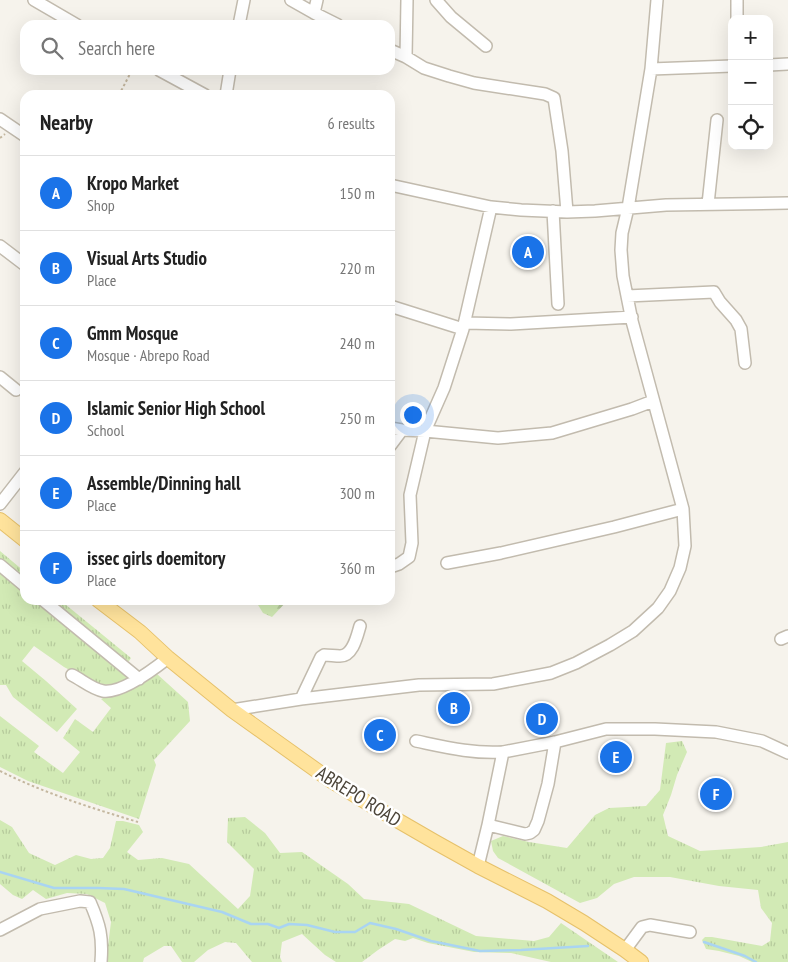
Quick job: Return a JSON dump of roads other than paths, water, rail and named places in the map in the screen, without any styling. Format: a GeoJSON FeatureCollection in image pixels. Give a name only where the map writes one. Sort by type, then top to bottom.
{"type":"FeatureCollection","features":[{"type":"Feature","properties":{"kind":"main road"},"geometry":{"type":"LineString","coordinates":[[0,520],[20,536]]}},
{"type":"Feature","properties":{"kind":"main road","name":"ABREPO ROAD"},"geometry":{"type":"LineString","coordinates":[[105,605],[140,632],[168,658],[232,710],[330,780],[478,866],[584,923],[641,962]]}},
{"type":"Feature","properties":{"kind":"street"},"geometry":{"type":"LineString","coordinates":[[34,0],[68,20]]}},
{"type":"Feature","properties":{"kind":"street"},"geometry":{"type":"LineString","coordinates":[[240,20],[244,0]]}},
{"type":"Feature","properties":{"kind":"street"},"geometry":{"type":"LineString","coordinates":[[291,0],[328,20]]}},
{"type":"Feature","properties":{"kind":"street"},"geometry":{"type":"LineString","coordinates":[[314,13],[317,0]]}},
{"type":"Feature","properties":{"kind":"street"},"geometry":{"type":"LineString","coordinates":[[406,58],[407,0]]}},
{"type":"Feature","properties":{"kind":"street"},"geometry":{"type":"LineString","coordinates":[[436,0],[451,17],[486,46]]}},
{"type":"Feature","properties":{"kind":"street"},"geometry":{"type":"LineString","coordinates":[[232,710],[301,699],[419,685],[493,684],[551,673],[576,663],[633,631],[658,608],[670,590],[680,568],[685,546],[683,509],[632,317],[623,276],[621,250],[622,233],[628,208],[651,69],[657,0]]}},
{"type":"Feature","properties":{"kind":"street"},"geometry":{"type":"LineString","coordinates":[[737,0],[737,15]]}},
{"type":"Feature","properties":{"kind":"street"},"geometry":{"type":"LineString","coordinates":[[395,52],[424,68],[474,83],[545,94],[554,98],[562,150],[567,212]]}},
{"type":"Feature","properties":{"kind":"street"},"geometry":{"type":"LineString","coordinates":[[773,64],[788,64]]}},
{"type":"Feature","properties":{"kind":"street"},"geometry":{"type":"LineString","coordinates":[[651,69],[728,66]]}},
{"type":"Feature","properties":{"kind":"street"},"geometry":{"type":"LineString","coordinates":[[168,75],[196,90]]}},
{"type":"Feature","properties":{"kind":"street"},"geometry":{"type":"LineString","coordinates":[[227,90],[229,75]]}},
{"type":"Feature","properties":{"kind":"street"},"geometry":{"type":"LineString","coordinates":[[0,119],[20,133]]}},
{"type":"Feature","properties":{"kind":"street"},"geometry":{"type":"LineString","coordinates":[[708,204],[717,120]]}},
{"type":"Feature","properties":{"kind":"street"},"geometry":{"type":"LineString","coordinates":[[395,186],[492,207],[567,212],[666,205],[788,203]]}},
{"type":"Feature","properties":{"kind":"street"},"geometry":{"type":"LineString","coordinates":[[395,565],[408,557],[412,543],[410,495],[425,431],[444,388],[464,326],[492,207]]}},
{"type":"Feature","properties":{"kind":"street"},"geometry":{"type":"LineString","coordinates":[[553,211],[558,304]]}},
{"type":"Feature","properties":{"kind":"street"},"geometry":{"type":"LineString","coordinates":[[0,246],[20,261]]}},
{"type":"Feature","properties":{"kind":"street"},"geometry":{"type":"LineString","coordinates":[[627,296],[714,292],[741,329],[746,364]]}},
{"type":"Feature","properties":{"kind":"street"},"geometry":{"type":"LineString","coordinates":[[395,307],[464,326],[632,317]]}},
{"type":"Feature","properties":{"kind":"street"},"geometry":{"type":"LineString","coordinates":[[0,377],[16,390]]}},
{"type":"Feature","properties":{"kind":"street"},"geometry":{"type":"LineString","coordinates":[[395,429],[498,438],[552,433],[632,410],[653,401]]}},
{"type":"Feature","properties":{"kind":"street"},"geometry":{"type":"LineString","coordinates":[[395,439],[402,430]]}},
{"type":"Feature","properties":{"kind":"street"},"geometry":{"type":"LineString","coordinates":[[0,504],[20,478]]}},
{"type":"Feature","properties":{"kind":"street"},"geometry":{"type":"LineString","coordinates":[[447,563],[595,532],[683,509]]}},
{"type":"Feature","properties":{"kind":"street"},"geometry":{"type":"LineString","coordinates":[[0,565],[20,582]]}},
{"type":"Feature","properties":{"kind":"street"},"geometry":{"type":"LineString","coordinates":[[49,605],[138,678]]}},
{"type":"Feature","properties":{"kind":"street"},"geometry":{"type":"LineString","coordinates":[[301,699],[321,657],[324,655],[341,656],[346,654],[355,642],[360,626]]}},
{"type":"Feature","properties":{"kind":"street"},"geometry":{"type":"LineString","coordinates":[[72,674],[103,691],[114,691],[153,670],[168,658]]}},
{"type":"Feature","properties":{"kind":"street"},"geometry":{"type":"LineString","coordinates":[[416,741],[487,753],[503,752],[556,742],[606,729],[655,729],[716,732],[762,741],[788,753]]}},
{"type":"Feature","properties":{"kind":"street"},"geometry":{"type":"LineString","coordinates":[[488,825],[525,834],[534,830],[548,784],[556,742]]}},
{"type":"Feature","properties":{"kind":"street"},"geometry":{"type":"LineString","coordinates":[[478,866],[503,752]]}},
{"type":"Feature","properties":{"kind":"street"},"geometry":{"type":"LineString","coordinates":[[0,930],[40,909],[80,901],[90,902],[98,919],[103,943],[101,962]]}},
{"type":"Feature","properties":{"kind":"street"},"geometry":{"type":"LineString","coordinates":[[625,950],[642,927],[650,925],[690,932]]}},
{"type":"Feature","properties":{"kind":"waterway"},"geometry":{"type":"LineString","coordinates":[[0,872],[54,888],[124,889],[222,912],[251,924],[268,924],[279,928],[289,924],[307,925],[335,932],[355,932],[370,923],[396,929],[431,941],[480,951],[588,946]]}},
{"type":"Feature","properties":{"kind":"waterway"},"geometry":{"type":"LineString","coordinates":[[704,942],[745,956],[756,962]]}},
{"type":"Feature","properties":{"kind":"place","name":"Kropo Market"},"geometry":{"type":"Point","coordinates":[528,252]}},
{"type":"Feature","properties":{"kind":"place","name":"Visual Arts Studio"},"geometry":{"type":"Point","coordinates":[454,708]}},
{"type":"Feature","properties":{"kind":"place","name":"Islamic Senior High School"},"geometry":{"type":"Point","coordinates":[542,719]}},
{"type":"Feature","properties":{"kind":"place","name":"Gmm Mosque"},"geometry":{"type":"Point","coordinates":[380,735]}},
{"type":"Feature","properties":{"kind":"place","name":"Assemble/Dinning hall"},"geometry":{"type":"Point","coordinates":[616,757]}},
{"type":"Feature","properties":{"kind":"place","name":"issec girls doemitory"},"geometry":{"type":"Point","coordinates":[716,794]}}]}
